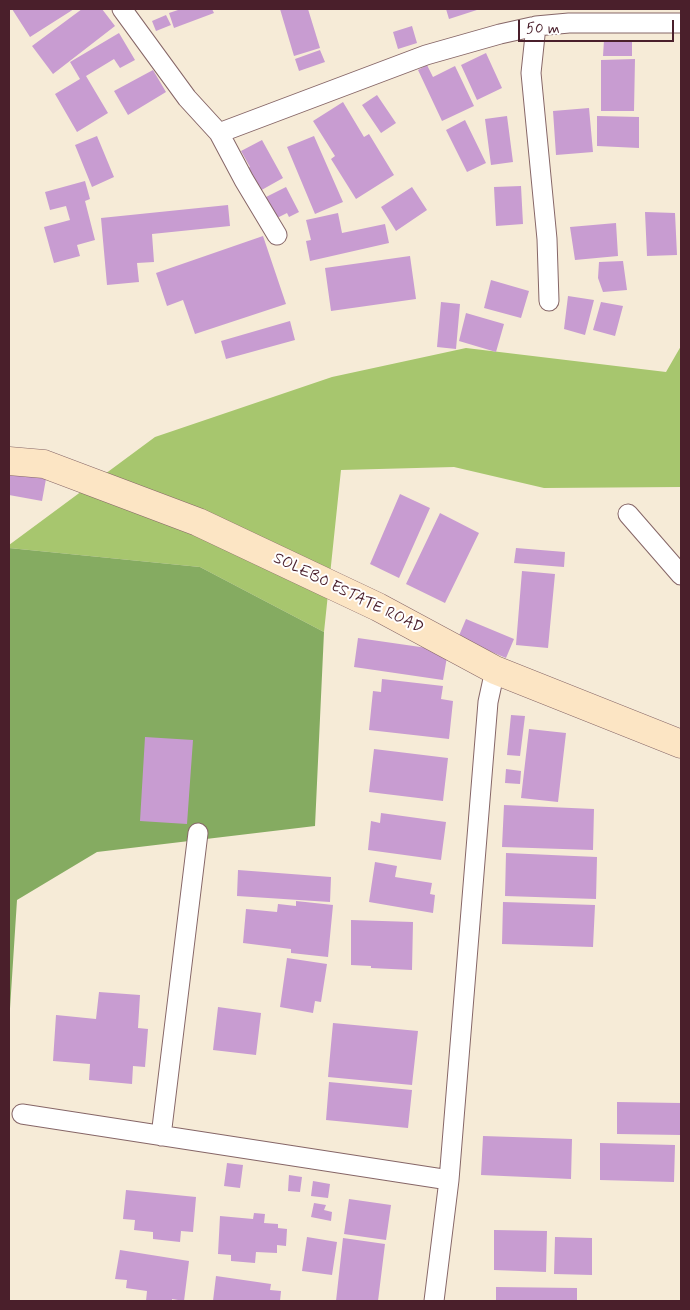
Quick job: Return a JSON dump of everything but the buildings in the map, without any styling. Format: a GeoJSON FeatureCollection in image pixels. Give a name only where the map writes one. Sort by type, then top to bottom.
{"type":"FeatureCollection","features":[{"type":"Feature","properties":{"kind":"street"},"geometry":{"type":"LineString","coordinates":[[122,9],[187,98],[219,133],[276,235]]}},
{"type":"Feature","properties":{"kind":"street"},"geometry":{"type":"LineString","coordinates":[[219,133],[426,55],[567,16],[681,23]]}},
{"type":"Feature","properties":{"kind":"street"},"geometry":{"type":"LineString","coordinates":[[536,26],[531,73],[548,239],[549,301]]}},
{"type":"Feature","properties":{"kind":"street","name":"SOLEBO ESTATE ROAD"},"geometry":{"type":"LineString","coordinates":[[9,461],[44,464],[198,522],[378,607],[495,670],[681,744]]}},
{"type":"Feature","properties":{"kind":"street"},"geometry":{"type":"LineString","coordinates":[[628,514],[681,575]]}},
{"type":"Feature","properties":{"kind":"street"},"geometry":{"type":"LineString","coordinates":[[434,1301],[449,1180],[488,702],[495,670]]}},
{"type":"Feature","properties":{"kind":"street"},"geometry":{"type":"LineString","coordinates":[[161,1136],[198,833]]}},
{"type":"Feature","properties":{"kind":"street"},"geometry":{"type":"LineString","coordinates":[[22,1114],[449,1180]]}},
{"type":"Feature","properties":{"kind":"green space"},"geometry":{"type":"Polygon","coordinates":[[[681,346],[681,487],[544,488],[454,467],[341,470],[324,632],[200,567],[9,548],[9,545],[155,437],[332,377],[466,348],[666,372],[681,346]]]}},
{"type":"Feature","properties":{"kind":"green space"},"geometry":{"type":"Polygon","coordinates":[[[9,548],[200,567],[324,632],[315,826],[97,852],[17,900],[9,1024],[9,548]]]}}]}
